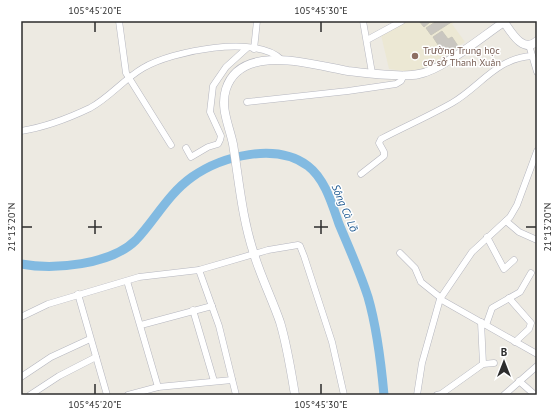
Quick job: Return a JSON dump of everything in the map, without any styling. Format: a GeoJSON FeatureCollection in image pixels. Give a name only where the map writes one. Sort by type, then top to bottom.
{"type":"FeatureCollection","features":[{"type":"Feature","properties":{"kind":"street"},"geometry":{"type":"LineString","coordinates":[[119,21],[124,67],[171,145]]}},
{"type":"Feature","properties":{"kind":"street"},"geometry":{"type":"LineString","coordinates":[[186,148],[191,156],[194,156],[208,147],[218,144],[221,136],[210,112],[213,86],[226,67],[251,48],[257,21]]}},
{"type":"Feature","properties":{"kind":"street"},"geometry":{"type":"LineString","coordinates":[[363,21],[372,73]]}},
{"type":"Feature","properties":{"kind":"street"},"geometry":{"type":"LineString","coordinates":[[367,40],[402,21]]}},
{"type":"Feature","properties":{"kind":"street"},"geometry":{"type":"LineString","coordinates":[[295,395],[280,322],[254,254],[238,185],[232,143],[224,111],[224,100],[231,78],[246,65],[261,61],[282,60],[372,73],[415,75],[430,71],[504,21],[519,42],[529,45],[537,41]]}},
{"type":"Feature","properties":{"kind":"street"},"geometry":{"type":"LineString","coordinates":[[529,45],[537,72]]}},
{"type":"Feature","properties":{"kind":"street"},"geometry":{"type":"LineString","coordinates":[[21,131],[55,124],[91,107],[142,68],[156,61],[185,52],[217,47],[251,48],[263,49],[282,60]]}},
{"type":"Feature","properties":{"kind":"street"},"geometry":{"type":"LineString","coordinates":[[360,174],[384,156],[384,152],[379,143],[381,139],[453,102],[505,62],[516,58],[532,56]]}},
{"type":"Feature","properties":{"kind":"street"},"geometry":{"type":"LineString","coordinates":[[247,102],[396,84],[401,81],[404,75]]}},
{"type":"Feature","properties":{"kind":"street"},"geometry":{"type":"LineString","coordinates":[[417,395],[422,363],[440,299],[472,252],[487,236],[510,217],[535,165],[537,151]]}},
{"type":"Feature","properties":{"kind":"street"},"geometry":{"type":"LineString","coordinates":[[506,221],[519,232],[537,240]]}},
{"type":"Feature","properties":{"kind":"street"},"geometry":{"type":"LineString","coordinates":[[487,236],[504,269],[514,260]]}},
{"type":"Feature","properties":{"kind":"street"},"geometry":{"type":"LineString","coordinates":[[21,317],[48,304],[127,280],[199,270],[290,245],[300,246],[332,342],[344,395]]}},
{"type":"Feature","properties":{"kind":"street"},"geometry":{"type":"LineString","coordinates":[[400,253],[415,268],[421,282],[440,299],[537,354]]}},
{"type":"Feature","properties":{"kind":"street"},"geometry":{"type":"LineString","coordinates":[[199,270],[220,326],[236,395]]}},
{"type":"Feature","properties":{"kind":"street"},"geometry":{"type":"LineString","coordinates":[[483,364],[483,324],[492,308],[520,292],[531,273]]}},
{"type":"Feature","properties":{"kind":"street"},"geometry":{"type":"LineString","coordinates":[[127,280],[161,395]]}},
{"type":"Feature","properties":{"kind":"street"},"geometry":{"type":"LineString","coordinates":[[78,294],[90,339],[108,395]]}},
{"type":"Feature","properties":{"kind":"street"},"geometry":{"type":"LineString","coordinates":[[509,298],[531,323],[529,329],[515,342]]}},
{"type":"Feature","properties":{"kind":"street"},"geometry":{"type":"LineString","coordinates":[[141,325],[212,306]]}},
{"type":"Feature","properties":{"kind":"street"},"geometry":{"type":"LineString","coordinates":[[193,310],[214,381]]}},
{"type":"Feature","properties":{"kind":"street"},"geometry":{"type":"LineString","coordinates":[[21,377],[51,357],[90,339]]}},
{"type":"Feature","properties":{"kind":"street"},"geometry":{"type":"LineString","coordinates":[[30,395],[59,376],[96,357]]}},
{"type":"Feature","properties":{"kind":"street"},"geometry":{"type":"LineString","coordinates":[[440,395],[483,364],[494,363]]}},
{"type":"Feature","properties":{"kind":"street"},"geometry":{"type":"LineString","coordinates":[[504,395],[537,366]]}},
{"type":"Feature","properties":{"kind":"street"},"geometry":{"type":"LineString","coordinates":[[128,395],[159,387],[232,380]]}},
{"type":"Feature","properties":{"kind":"street"},"geometry":{"type":"LineString","coordinates":[[519,381],[535,395]]}},
{"type":"Feature","properties":{"kind":"shaded area","name":"Trường Trung học cơ sở Thanh Xuân"},"geometry":{"type":"Polygon","coordinates":[[[407,21],[457,21],[452,24],[465,42],[422,70],[404,71],[389,69],[381,35],[407,21]]]}},
{"type":"Feature","properties":{"kind":"building"},"geometry":{"type":"Polygon","coordinates":[[[419,21],[429,21],[430,22],[424,27],[419,21]]]}},
{"type":"Feature","properties":{"kind":"building"},"geometry":{"type":"Polygon","coordinates":[[[437,21],[453,21],[431,35],[426,28],[437,21]]]}},
{"type":"Feature","properties":{"kind":"building"},"geometry":{"type":"Polygon","coordinates":[[[442,31],[448,39],[452,37],[458,46],[444,54],[433,37],[442,31]]]}},
{"type":"Feature","properties":{"kind":"waterway","name":"Sông Cà Lồ"},"geometry":{"type":"LineString","coordinates":[[21,264],[34,266],[65,266],[82,264],[112,255],[136,240],[176,191],[192,177],[204,170],[233,158],[265,153],[295,159],[314,171],[323,185],[331,200],[339,224],[362,278],[376,333],[384,395]]}},
{"type":"Feature","properties":{"kind":"place","name":"Trường Trung học cơ sở Thanh Xuân"},"geometry":{"type":"Point","coordinates":[415,56]}}]}
